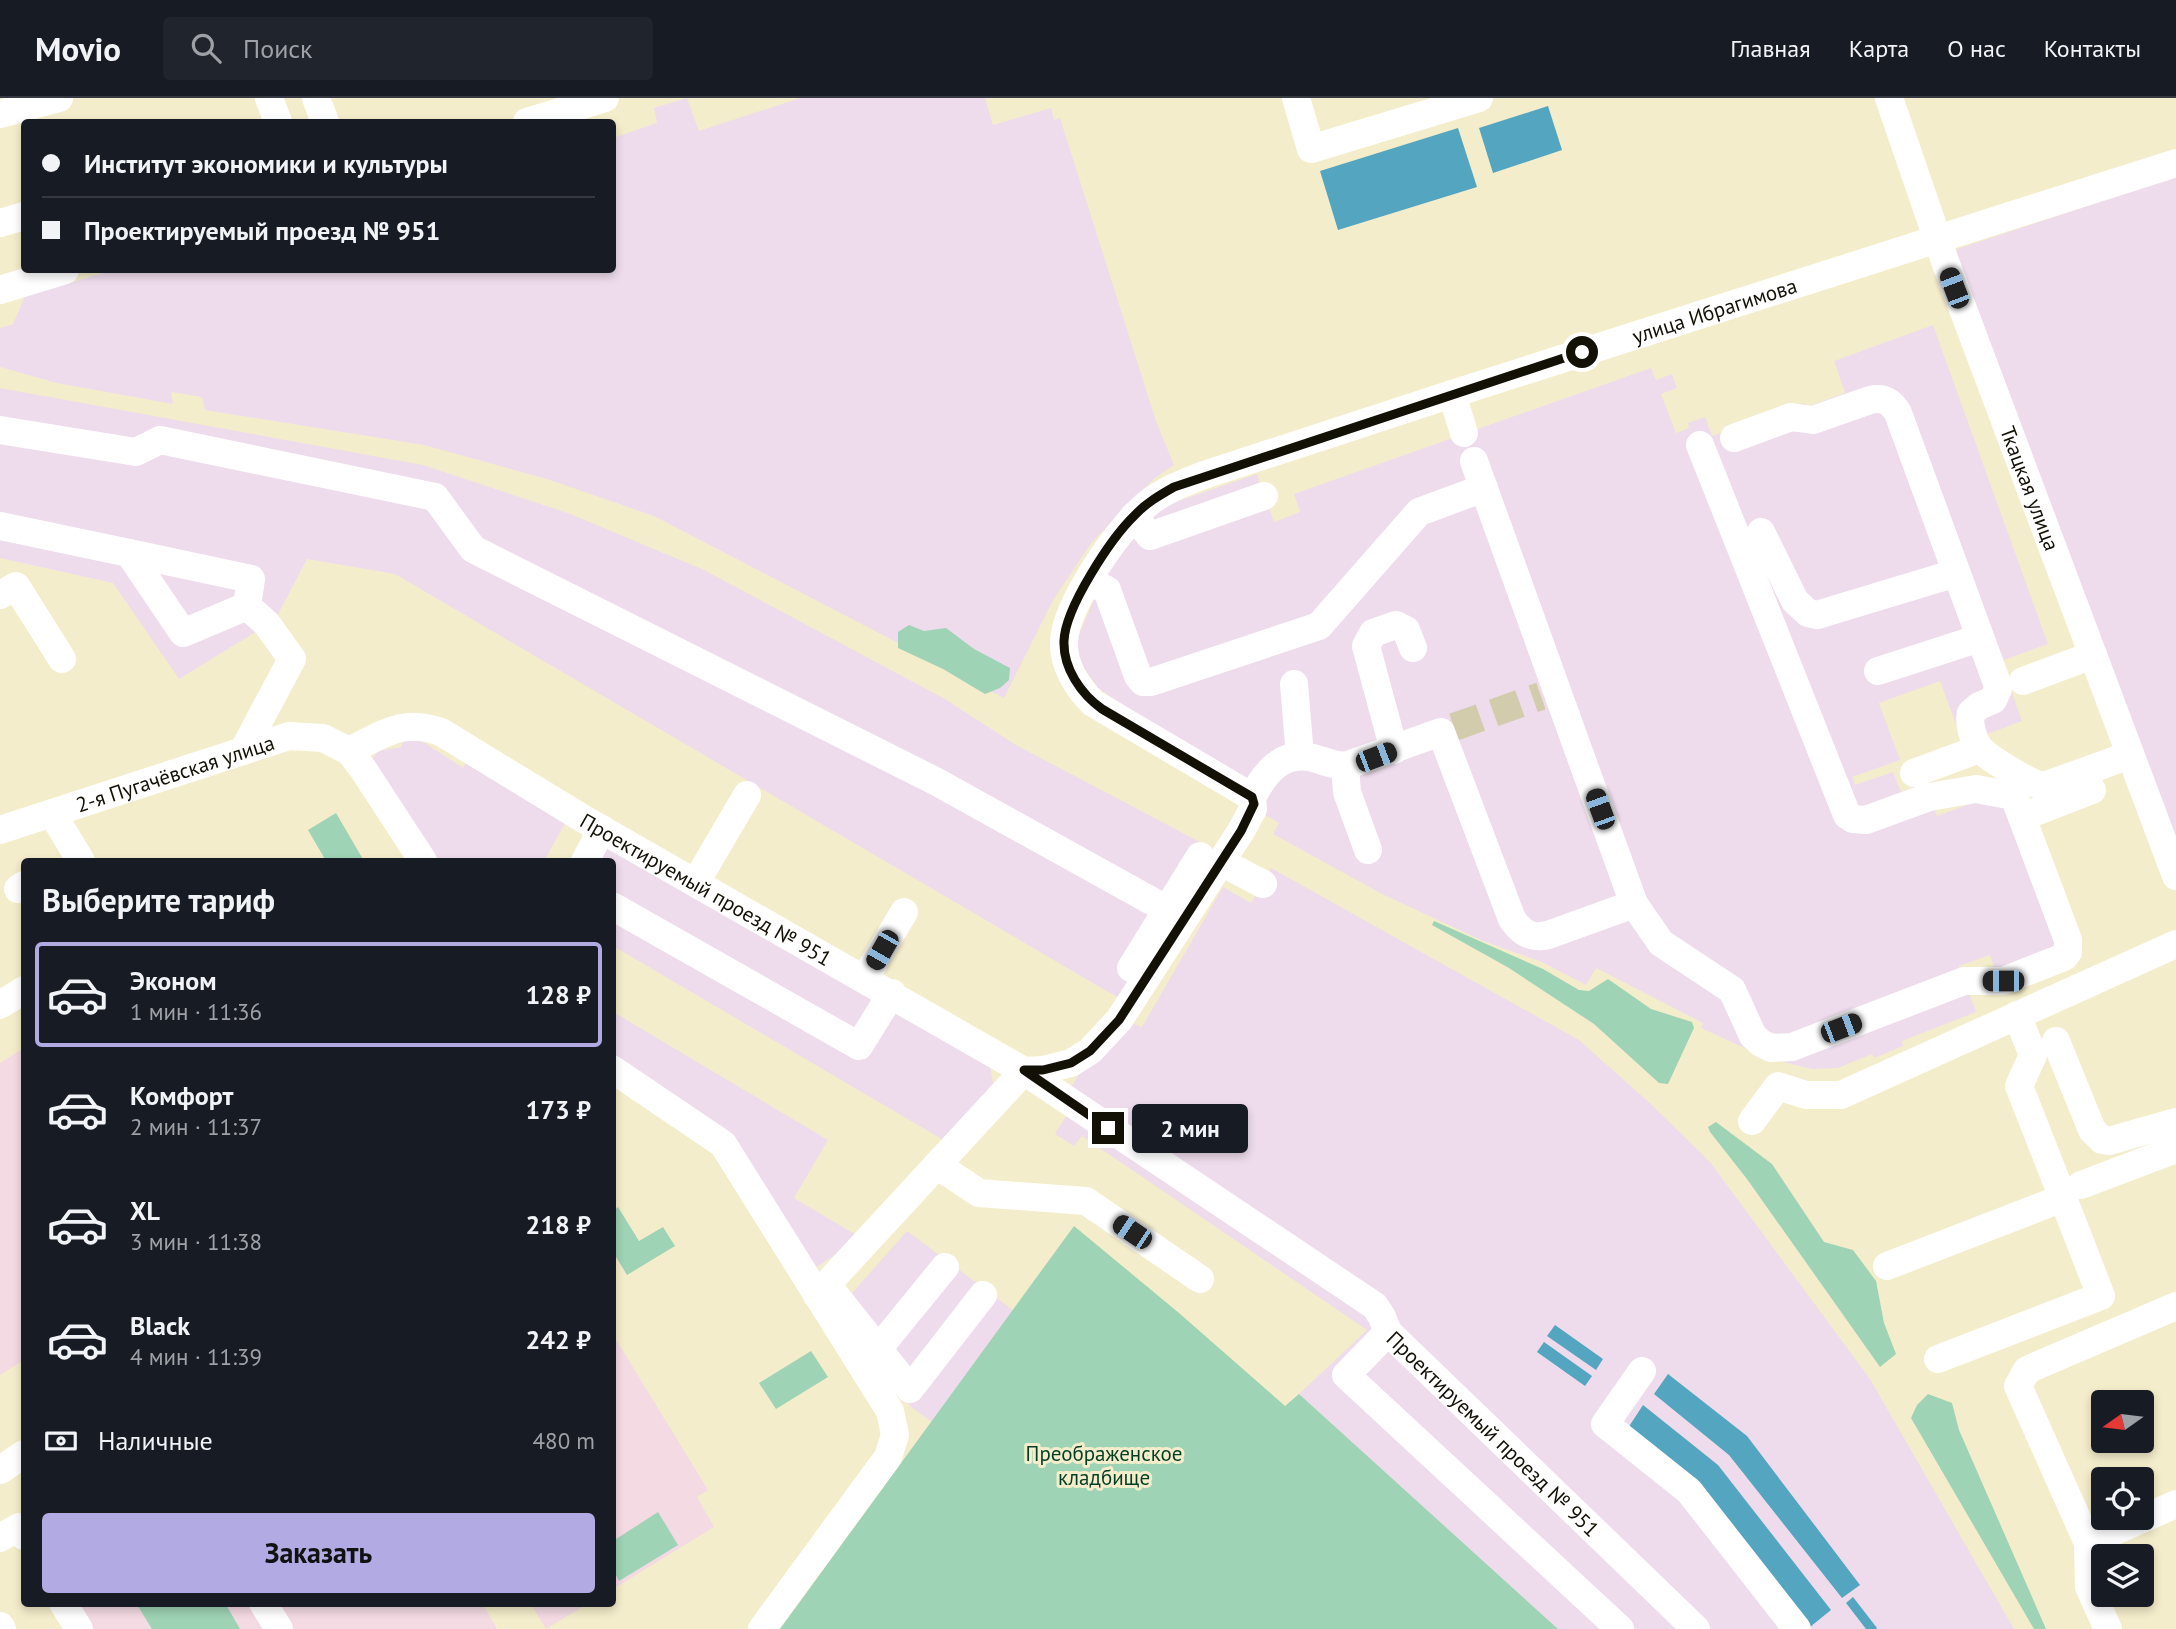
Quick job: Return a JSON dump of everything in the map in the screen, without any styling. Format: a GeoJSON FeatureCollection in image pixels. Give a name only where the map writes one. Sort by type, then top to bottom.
{"type":"FeatureCollection","features":[{"type":"Feature","properties":{"kind":"street"},"geometry":{"type":"LineString","coordinates":[[0,114],[59,98]]}},
{"type":"Feature","properties":{"kind":"street"},"geometry":{"type":"LineString","coordinates":[[270,98],[277,119]]}},
{"type":"Feature","properties":{"kind":"street"},"geometry":{"type":"LineString","coordinates":[[316,98],[324,119]]}},
{"type":"Feature","properties":{"kind":"street"},"geometry":{"type":"LineString","coordinates":[[533,119],[560,105],[605,98]]}},
{"type":"Feature","properties":{"kind":"street"},"geometry":{"type":"LineString","coordinates":[[1296,98],[1311,149],[1479,98]]}},
{"type":"Feature","properties":{"kind":"street","name":"Ткацкая улица"},"geometry":{"type":"LineString","coordinates":[[1889,98],[1937,239],[2176,876]]}},
{"type":"Feature","properties":{"kind":"street","name":"улица Ибрагимова"},"geometry":{"type":"LineString","coordinates":[[1252,797],[1102,709],[1086,695],[1067,663],[1064,641],[1069,619],[1088,581],[1105,551],[1133,516],[1151,500],[1174,487],[1452,394],[2176,163]]}},
{"type":"Feature","properties":{"kind":"street"},"geometry":{"type":"LineString","coordinates":[[0,223],[21,217]]}},
{"type":"Feature","properties":{"kind":"street"},"geometry":{"type":"LineString","coordinates":[[0,290],[51,273]]}},
{"type":"Feature","properties":{"kind":"street"},"geometry":{"type":"LineString","coordinates":[[1452,394],[1464,433]]}},
{"type":"Feature","properties":{"kind":"street"},"geometry":{"type":"LineString","coordinates":[[1734,438],[1791,417],[1813,421],[1876,398],[1889,402],[1898,413],[1998,689],[1993,700],[1971,713],[1970,724],[1979,749],[2030,782],[2044,786],[2134,764]]}},
{"type":"Feature","properties":{"kind":"street"},"geometry":{"type":"LineString","coordinates":[[0,430],[136,452],[160,440],[435,497],[473,549],[925,776],[1166,909]]}},
{"type":"Feature","properties":{"kind":"street"},"geometry":{"type":"LineString","coordinates":[[1474,461],[1549,693],[1634,904],[1661,943],[1731,990],[1740,1003],[1753,1036],[1761,1043],[1771,1048],[1792,1046],[1964,981],[2003,981],[2064,957],[2068,952],[2068,940],[2014,796],[1976,789],[1929,797],[1866,820],[1853,819],[1847,815],[1700,444]]}},
{"type":"Feature","properties":{"kind":"street"},"geometry":{"type":"LineString","coordinates":[[1088,581],[1107,590],[1140,679],[1151,682],[1319,626],[1419,512],[1484,488]]}},
{"type":"Feature","properties":{"kind":"street"},"geometry":{"type":"LineString","coordinates":[[1133,516],[1150,536],[1265,496]]}},
{"type":"Feature","properties":{"kind":"street"},"geometry":{"type":"LineString","coordinates":[[0,526],[251,579],[247,606]]}},
{"type":"Feature","properties":{"kind":"street"},"geometry":{"type":"LineString","coordinates":[[1761,532],[1795,601],[1808,613],[1817,615],[1956,573]]}},
{"type":"Feature","properties":{"kind":"street"},"geometry":{"type":"LineString","coordinates":[[129,552],[183,633],[247,606]]}},
{"type":"Feature","properties":{"kind":"street"},"geometry":{"type":"LineString","coordinates":[[0,595],[16,586],[62,659]]}},
{"type":"Feature","properties":{"kind":"street"},"geometry":{"type":"LineString","coordinates":[[243,751],[292,659],[267,624],[247,606]]}},
{"type":"Feature","properties":{"kind":"street"},"geometry":{"type":"LineString","coordinates":[[1394,750],[1366,646],[1373,633],[1396,625],[1406,630],[1413,648]]}},
{"type":"Feature","properties":{"kind":"street"},"geometry":{"type":"LineString","coordinates":[[1878,671],[1980,638]]}},
{"type":"Feature","properties":{"kind":"street"},"geometry":{"type":"LineString","coordinates":[[2023,681],[2093,655]]}},
{"type":"Feature","properties":{"kind":"street"},"geometry":{"type":"LineString","coordinates":[[1294,684],[1300,756]]}},
{"type":"Feature","properties":{"kind":"street","name":"Проектируемый проезд № 951"},"geometry":{"type":"LineString","coordinates":[[349,751],[394,739],[422,725],[441,732],[591,826],[696,882],[1024,1070],[1375,1306],[1388,1332],[1696,1629]]}},
{"type":"Feature","properties":{"kind":"street"},"geometry":{"type":"LineString","coordinates":[[1119,1020],[1111,1015],[1112,1001],[1166,909],[1253,809],[1252,797],[1270,769],[1289,758],[1311,757],[1333,765],[1345,766],[1448,730],[1512,919],[1523,932],[1539,937],[1548,935],[1634,904]]}},
{"type":"Feature","properties":{"kind":"street","name":"2-я Пугачёвская улица"},"geometry":{"type":"LineString","coordinates":[[0,830],[289,736],[323,738],[349,751]]}},
{"type":"Feature","properties":{"kind":"street"},"geometry":{"type":"LineString","coordinates":[[1914,772],[1979,749]]}},
{"type":"Feature","properties":{"kind":"street"},"geometry":{"type":"LineString","coordinates":[[349,751],[421,858]]}},
{"type":"Feature","properties":{"kind":"street"},"geometry":{"type":"LineString","coordinates":[[2022,817],[2134,764]]}},
{"type":"Feature","properties":{"kind":"street"},"geometry":{"type":"LineString","coordinates":[[1345,766],[1347,792],[1368,850]]}},
{"type":"Feature","properties":{"kind":"street"},"geometry":{"type":"LineString","coordinates":[[696,882],[747,795]]}},
{"type":"Feature","properties":{"kind":"street"},"geometry":{"type":"LineString","coordinates":[[52,813],[74,858]]}},
{"type":"Feature","properties":{"kind":"street"},"geometry":{"type":"LineString","coordinates":[[586,858],[591,826]]}},
{"type":"Feature","properties":{"kind":"street"},"geometry":{"type":"LineString","coordinates":[[1211,859],[1263,884]]}},
{"type":"Feature","properties":{"kind":"street"},"geometry":{"type":"LineString","coordinates":[[822,1290],[1024,1070],[1077,1066],[1119,1020],[1211,859]]}},
{"type":"Feature","properties":{"kind":"street"},"geometry":{"type":"LineString","coordinates":[[616,907],[859,1046],[892,993]]}},
{"type":"Feature","properties":{"kind":"street"},"geometry":{"type":"LineString","coordinates":[[865,978],[904,912]]}},
{"type":"Feature","properties":{"kind":"street"},"geometry":{"type":"LineString","coordinates":[[1752,1121],[1778,1086],[1806,1095],[1841,1095],[2176,944]]}},
{"type":"Feature","properties":{"kind":"street"},"geometry":{"type":"LineString","coordinates":[[0,1005],[21,992]]}},
{"type":"Feature","properties":{"kind":"street"},"geometry":{"type":"LineString","coordinates":[[1938,1359],[2101,1296],[2072,1191],[2019,1086],[2033,1055],[2017,1015]]}},
{"type":"Feature","properties":{"kind":"street"},"geometry":{"type":"LineString","coordinates":[[2056,1041],[2092,1130],[2102,1140],[2116,1140],[2176,1122]]}},
{"type":"Feature","properties":{"kind":"street"},"geometry":{"type":"LineString","coordinates":[[616,1072],[723,1144],[822,1290],[890,1412],[895,1435],[888,1457],[762,1629]]}},
{"type":"Feature","properties":{"kind":"street"},"geometry":{"type":"LineString","coordinates":[[1887,1266],[2176,1149]]}},
{"type":"Feature","properties":{"kind":"street"},"geometry":{"type":"LineString","coordinates":[[937,1165],[979,1193],[1086,1201],[1200,1279]]}},
{"type":"Feature","properties":{"kind":"street"},"geometry":{"type":"LineString","coordinates":[[878,1349],[946,1268]]}},
{"type":"Feature","properties":{"kind":"street"},"geometry":{"type":"LineString","coordinates":[[822,1290],[878,1349],[910,1389],[983,1295]]}},
{"type":"Feature","properties":{"kind":"street"},"geometry":{"type":"LineString","coordinates":[[2108,1629],[2089,1587],[2088,1543],[2018,1386],[2027,1370],[2176,1306]]}},
{"type":"Feature","properties":{"kind":"street"},"geometry":{"type":"LineString","coordinates":[[1388,1332],[1346,1375],[1620,1629]]}},
{"type":"Feature","properties":{"kind":"street"},"geometry":{"type":"LineString","coordinates":[[1642,1371],[1605,1424],[1689,1491],[1797,1629]]}},
{"type":"Feature","properties":{"kind":"street"},"geometry":{"type":"LineString","coordinates":[[0,1470],[21,1456]]}},
{"type":"Feature","properties":{"kind":"street"},"geometry":{"type":"LineString","coordinates":[[2088,1543],[2176,1504]]}},
{"type":"Feature","properties":{"kind":"street"},"geometry":{"type":"LineString","coordinates":[[0,1538],[19,1527],[21,1531]]}},
{"type":"Feature","properties":{"kind":"street"},"geometry":{"type":"LineString","coordinates":[[66,1607],[79,1629]]}},
{"type":"Feature","properties":{"kind":"street"},"geometry":{"type":"LineString","coordinates":[[265,1607],[279,1629]]}},
{"type":"Feature","properties":{"kind":"shaded area"},"geometry":{"type":"Polygon","coordinates":[[[687,98],[699,131],[800,98],[985,98],[993,125],[1051,108],[1054,120],[1060,118],[1156,421],[1174,465],[1155,478],[1092,542],[1053,600],[1004,698],[654,516],[547,479],[424,445],[205,410],[202,397],[171,392],[173,404],[57,383],[0,367],[0,328],[13,324],[25,296],[104,273],[616,273],[616,137],[657,123],[654,108],[687,98]]]}},
{"type":"Feature","properties":{"kind":"shaded area"},"geometry":{"type":"Polygon","coordinates":[[[2176,177],[2176,842],[1954,255],[1957,249],[2176,177]]]}},
{"type":"Feature","properties":{"kind":"shaded area"},"geometry":{"type":"Polygon","coordinates":[[[1933,325],[2048,644],[2001,661],[2022,721],[1963,743],[1940,681],[1879,703],[1900,760],[1852,777],[1855,785],[1893,772],[1901,792],[1924,783],[1937,816],[1983,799],[2005,799],[2059,950],[1996,973],[1990,955],[1959,966],[1976,1012],[1902,1041],[1903,1046],[1874,1058],[1872,1054],[1838,1068],[1812,1069],[1764,1057],[1701,1028],[1703,1023],[1596,968],[1586,985],[1542,962],[1483,941],[1382,894],[1273,834],[1279,823],[1260,812],[1269,796],[1098,688],[1080,662],[1076,641],[1111,561],[1164,506],[1257,474],[1274,522],[1300,512],[1294,494],[1651,368],[1656,380],[1672,374],[1677,388],[1661,394],[1676,433],[1689,428],[1688,423],[1705,417],[1712,436],[1804,403],[1806,407],[1845,393],[1834,361],[1933,325]]]}},
{"type":"Feature","properties":{"kind":"shaded area"},"geometry":{"type":"Polygon","coordinates":[[[0,388],[423,465],[568,513],[704,570],[945,699],[1016,745],[1219,852],[1122,1000],[395,574],[307,559],[275,620],[179,679],[113,583],[0,558],[0,388]]]}},
{"type":"Feature","properties":{"kind":"shaded area"},"geometry":{"type":"Polygon","coordinates":[[[406,734],[463,768],[470,756],[567,820],[546,858],[436,858],[371,761],[378,751],[401,747],[406,734]]]}},
{"type":"Feature","properties":{"kind":"shaded area"},"geometry":{"type":"Polygon","coordinates":[[[594,836],[988,1055],[994,1088],[945,1141],[616,948],[616,858],[581,858],[594,836]]]}},
{"type":"Feature","properties":{"kind":"shaded area"},"geometry":{"type":"Polygon","coordinates":[[[1271,868],[1579,1040],[1652,1105],[1710,1162],[1870,1379],[2014,1629],[1558,1629],[1299,1394],[1367,1330],[1082,1136],[1074,1146],[1055,1134],[1068,1113],[1067,1093],[1082,1070],[1134,1024],[1142,1027],[1223,887],[1251,903],[1271,868]]]}},
{"type":"Feature","properties":{"kind":"shaded area"},"geometry":{"type":"Polygon","coordinates":[[[616,1014],[828,1140],[794,1198],[858,1236],[853,1243],[812,1270],[732,1145],[616,1059],[616,1014]]]}},
{"type":"Feature","properties":{"kind":"shaded area"},"geometry":{"type":"Polygon","coordinates":[[[21,1050],[21,1362],[0,1375],[0,1063],[21,1050]]]}},
{"type":"Feature","properties":{"kind":"shaded area"},"geometry":{"type":"Polygon","coordinates":[[[907,1231],[1013,1310],[932,1422],[910,1406],[854,1334],[845,1301],[907,1231]]]}},
{"type":"Feature","properties":{"kind":"shaded area"},"geometry":{"type":"Polygon","coordinates":[[[616,1340],[708,1490],[697,1497],[714,1527],[616,1587],[616,1340]]]}},
{"type":"Feature","properties":{"kind":"shaded area"},"geometry":{"type":"Polygon","coordinates":[[[77,1607],[484,1607],[497,1629],[91,1629],[77,1607]]]}},
{"type":"Feature","properties":{"kind":"shaded area"},"geometry":{"type":"Polygon","coordinates":[[[532,1607],[582,1607],[546,1629],[532,1607]]]}},
{"type":"Feature","properties":{"kind":"green space"},"geometry":{"type":"Polygon","coordinates":[[[909,625],[924,631],[946,628],[974,649],[1010,668],[1009,680],[1000,688],[985,694],[943,669],[898,648],[898,632],[909,625]]]}},
{"type":"Feature","properties":{"kind":"green space"},"geometry":{"type":"Polygon","coordinates":[[[336,813],[362,858],[324,858],[308,830],[336,813]]]}},
{"type":"Feature","properties":{"kind":"green space"},"geometry":{"type":"Polygon","coordinates":[[[1434,921],[1543,969],[1579,990],[1589,991],[1608,979],[1651,1009],[1692,1022],[1694,1028],[1668,1084],[1659,1083],[1594,1024],[1509,968],[1432,925],[1434,921]]]}},
{"type":"Feature","properties":{"kind":"green space"},"geometry":{"type":"Polygon","coordinates":[[[1716,1122],[1772,1164],[1824,1242],[1853,1250],[1876,1281],[1884,1323],[1896,1354],[1880,1367],[1747,1179],[1710,1132],[1708,1127],[1716,1122]]]}},
{"type":"Feature","properties":{"kind":"green space"},"geometry":{"type":"Polygon","coordinates":[[[618,1207],[639,1241],[663,1227],[675,1246],[627,1275],[616,1257],[618,1207]]]}},
{"type":"Feature","properties":{"kind":"green space","name":"Преображенское кладбище"},"geometry":{"type":"Polygon","coordinates":[[[1074,1226],[1285,1406],[1299,1394],[1558,1629],[780,1629],[1074,1226]]]}},
{"type":"Feature","properties":{"kind":"green space"},"geometry":{"type":"Polygon","coordinates":[[[811,1351],[828,1377],[776,1409],[759,1383],[811,1351]]]}},
{"type":"Feature","properties":{"kind":"green space"},"geometry":{"type":"Polygon","coordinates":[[[1928,1394],[1952,1403],[1959,1430],[2046,1629],[2034,1629],[1911,1418],[1917,1405],[1928,1394]]]}},
{"type":"Feature","properties":{"kind":"green space"},"geometry":{"type":"Polygon","coordinates":[[[658,1512],[678,1545],[619,1581],[616,1576],[616,1539],[658,1512]]]}},
{"type":"Feature","properties":{"kind":"green space"},"geometry":{"type":"Polygon","coordinates":[[[138,1607],[227,1607],[240,1629],[152,1629],[138,1607]]]}},
{"type":"Feature","properties":{"kind":"water"},"geometry":{"type":"Polygon","coordinates":[[[1548,106],[1562,150],[1493,173],[1479,128],[1548,106]]]}},
{"type":"Feature","properties":{"kind":"water"},"geometry":{"type":"Polygon","coordinates":[[[1458,128],[1477,187],[1338,230],[1320,171],[1458,128]]]}},
{"type":"Feature","properties":{"kind":"water"},"geometry":{"type":"Polygon","coordinates":[[[1555,1325],[1603,1359],[1596,1370],[1547,1336],[1555,1325]]]}},
{"type":"Feature","properties":{"kind":"water"},"geometry":{"type":"Polygon","coordinates":[[[1544,1342],[1592,1376],[1585,1386],[1537,1352],[1544,1342]]]}},
{"type":"Feature","properties":{"kind":"water"},"geometry":{"type":"Polygon","coordinates":[[[1668,1374],[1747,1436],[1860,1585],[1842,1598],[1729,1455],[1654,1394],[1668,1374]]]}},
{"type":"Feature","properties":{"kind":"water"},"geometry":{"type":"Polygon","coordinates":[[[1643,1405],[1718,1465],[1831,1610],[1810,1627],[1628,1428],[1643,1405]]]}},
{"type":"Feature","properties":{"kind":"water"},"geometry":{"type":"Polygon","coordinates":[[[1853,1597],[1876,1629],[1866,1629],[1846,1603],[1853,1597]]]}},
{"type":"Feature","properties":{"kind":"tunnel"},"geometry":{"type":"LineString","coordinates":[[1454,727],[1541,696]]}},
{"type":"Feature","properties":{"kind":"route"},"geometry":{"type":"LineString","coordinates":[[1108,1128],[1024,1070],[1043,1070],[1071,1063],[1090,1051],[1119,1020],[1241,831],[1254,804],[1252,797],[1093,703],[1079,687],[1067,663],[1064,641],[1066,630],[1069,619],[1105,551],[1133,516],[1151,500],[1174,487],[1582,352]]}}]}
